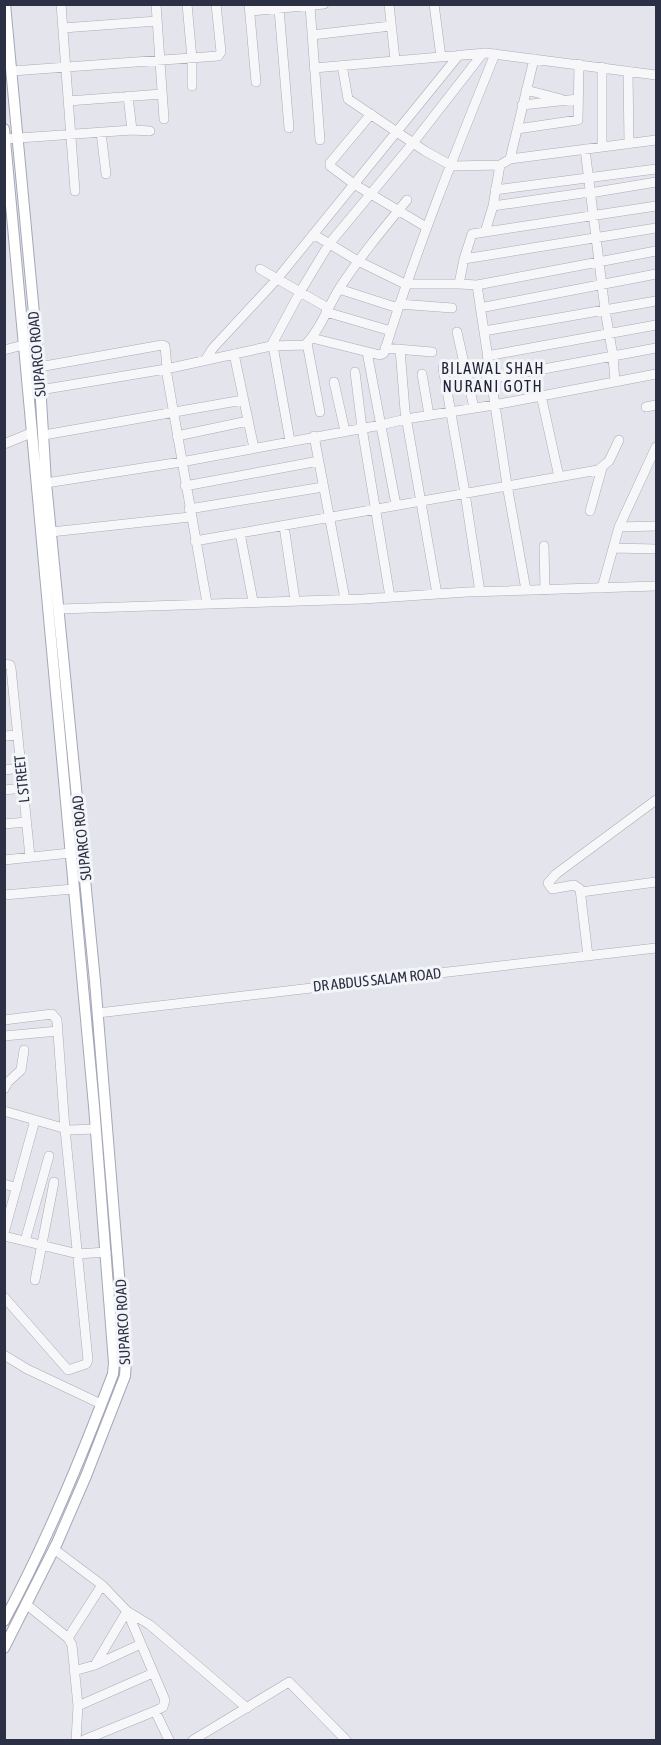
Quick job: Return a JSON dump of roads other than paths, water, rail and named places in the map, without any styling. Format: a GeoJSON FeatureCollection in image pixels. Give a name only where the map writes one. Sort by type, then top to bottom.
{"type":"FeatureCollection","features":[{"type":"Feature","properties":{"kind":"main road","name":"SUPARCO ROAD"},"geometry":{"type":"LineString","coordinates":[[4,1648],[86,1476],[125,1376],[126,1361],[122,1294],[73,889],[70,853],[70,779],[60,609],[51,532],[31,433],[23,345],[9,135],[12,71],[5,4]]}},
{"type":"Feature","properties":{"kind":"main road","name":"SUPARCO ROAD"},"geometry":{"type":"LineString","coordinates":[[4,1621],[50,1551],[47,1538],[113,1374],[114,1363],[95,1129],[99,1106],[98,1013],[70,779],[43,498],[46,483],[38,364],[9,135]]}},
{"type":"Feature","properties":{"kind":"main road"},"geometry":{"type":"LineString","coordinates":[[25,363],[38,364]]}},
{"type":"Feature","properties":{"kind":"main road"},"geometry":{"type":"LineString","coordinates":[[47,1538],[50,1551]]}},
{"type":"Feature","properties":{"kind":"street"},"geometry":{"type":"LineString","coordinates":[[61,4],[75,191]]}},
{"type":"Feature","properties":{"kind":"street"},"geometry":{"type":"LineString","coordinates":[[156,4],[164,119]]}},
{"type":"Feature","properties":{"kind":"street"},"geometry":{"type":"LineString","coordinates":[[188,4],[192,86]]}},
{"type":"Feature","properties":{"kind":"street"},"geometry":{"type":"LineString","coordinates":[[12,71],[66,69],[216,56],[221,52],[216,4]]}},
{"type":"Feature","properties":{"kind":"street"},"geometry":{"type":"LineString","coordinates":[[256,82],[249,8],[279,9],[324,4]]}},
{"type":"Feature","properties":{"kind":"street"},"geometry":{"type":"LineString","coordinates":[[389,4],[395,60]]}},
{"type":"Feature","properties":{"kind":"street"},"geometry":{"type":"LineString","coordinates":[[434,4],[441,57]]}},
{"type":"Feature","properties":{"kind":"street"},"geometry":{"type":"LineString","coordinates":[[310,6],[320,140]]}},
{"type":"Feature","properties":{"kind":"street"},"geometry":{"type":"LineString","coordinates":[[279,9],[289,128]]}},
{"type":"Feature","properties":{"kind":"street"},"geometry":{"type":"LineString","coordinates":[[63,28],[157,21]]}},
{"type":"Feature","properties":{"kind":"street"},"geometry":{"type":"LineString","coordinates":[[312,35],[391,26]]}},
{"type":"Feature","properties":{"kind":"street"},"geometry":{"type":"LineString","coordinates":[[314,68],[483,53],[657,75]]}},
{"type":"Feature","properties":{"kind":"street"},"geometry":{"type":"LineString","coordinates":[[290,441],[272,346],[300,292],[329,244],[483,53]]}},
{"type":"Feature","properties":{"kind":"street"},"geometry":{"type":"LineString","coordinates":[[40,390],[166,369],[272,346],[295,346],[309,341],[382,355],[426,227],[495,54]]}},
{"type":"Feature","properties":{"kind":"street"},"geometry":{"type":"LineString","coordinates":[[205,360],[213,348],[278,279],[459,55]]}},
{"type":"Feature","properties":{"kind":"street"},"geometry":{"type":"LineString","coordinates":[[510,159],[534,59]]}},
{"type":"Feature","properties":{"kind":"street"},"geometry":{"type":"LineString","coordinates":[[517,129],[578,120],[579,64]]}},
{"type":"Feature","properties":{"kind":"street"},"geometry":{"type":"LineString","coordinates":[[342,65],[348,99],[452,166],[500,165],[510,159],[657,140]]}},
{"type":"Feature","properties":{"kind":"street"},"geometry":{"type":"LineString","coordinates":[[602,67],[602,147]]}},
{"type":"Feature","properties":{"kind":"street"},"geometry":{"type":"LineString","coordinates":[[628,71],[628,144]]}},
{"type":"Feature","properties":{"kind":"street"},"geometry":{"type":"LineString","coordinates":[[526,90],[560,98],[562,101]]}},
{"type":"Feature","properties":{"kind":"street"},"geometry":{"type":"LineString","coordinates":[[68,101],[162,94]]}},
{"type":"Feature","properties":{"kind":"street"},"geometry":{"type":"LineString","coordinates":[[128,96],[132,130]]}},
{"type":"Feature","properties":{"kind":"street"},"geometry":{"type":"LineString","coordinates":[[522,105],[578,99]]}},
{"type":"Feature","properties":{"kind":"street"},"geometry":{"type":"LineString","coordinates":[[370,114],[330,164],[332,169],[370,195],[426,227]]}},
{"type":"Feature","properties":{"kind":"street"},"geometry":{"type":"LineString","coordinates":[[9,135],[150,131]]}},
{"type":"Feature","properties":{"kind":"street"},"geometry":{"type":"LineString","coordinates":[[101,132],[106,174]]}},
{"type":"Feature","properties":{"kind":"street"},"geometry":{"type":"LineString","coordinates":[[585,149],[615,382]]}},
{"type":"Feature","properties":{"kind":"street"},"geometry":{"type":"LineString","coordinates":[[485,232],[493,206],[500,165]]}},
{"type":"Feature","properties":{"kind":"street"},"geometry":{"type":"LineString","coordinates":[[495,190],[657,169]]}},
{"type":"Feature","properties":{"kind":"street"},"geometry":{"type":"LineString","coordinates":[[493,206],[657,182]]}},
{"type":"Feature","properties":{"kind":"street"},"geometry":{"type":"LineString","coordinates":[[320,412],[309,341],[358,261],[407,200]]}},
{"type":"Feature","properties":{"kind":"street"},"geometry":{"type":"LineString","coordinates":[[459,284],[472,234],[657,206]]}},
{"type":"Feature","properties":{"kind":"street"},"geometry":{"type":"LineString","coordinates":[[464,259],[657,228]]}},
{"type":"Feature","properties":{"kind":"street"},"geometry":{"type":"LineString","coordinates":[[313,234],[358,261],[405,284],[477,285],[657,251]]}},
{"type":"Feature","properties":{"kind":"street"},"geometry":{"type":"LineString","coordinates":[[260,268],[327,310],[391,331]]}},
{"type":"Feature","properties":{"kind":"street"},"geometry":{"type":"LineString","coordinates":[[480,308],[657,274]]}},
{"type":"Feature","properties":{"kind":"street"},"geometry":{"type":"LineString","coordinates":[[477,285],[494,405],[526,590]]}},
{"type":"Feature","properties":{"kind":"street"},"geometry":{"type":"LineString","coordinates":[[339,289],[398,306],[452,308]]}},
{"type":"Feature","properties":{"kind":"street"},"geometry":{"type":"LineString","coordinates":[[484,331],[657,301]]}},
{"type":"Feature","properties":{"kind":"street"},"geometry":{"type":"LineString","coordinates":[[487,356],[657,325]]}},
{"type":"Feature","properties":{"kind":"street"},"geometry":{"type":"LineString","coordinates":[[457,332],[474,408]]}},
{"type":"Feature","properties":{"kind":"street"},"geometry":{"type":"LineString","coordinates":[[4,350],[23,345]]}},
{"type":"Feature","properties":{"kind":"street"},"geometry":{"type":"LineString","coordinates":[[38,364],[164,345],[181,462],[207,603]]}},
{"type":"Feature","properties":{"kind":"street"},"geometry":{"type":"LineString","coordinates":[[385,348],[432,352]]}},
{"type":"Feature","properties":{"kind":"street"},"geometry":{"type":"LineString","coordinates":[[490,380],[657,348]]}},
{"type":"Feature","properties":{"kind":"street"},"geometry":{"type":"LineString","coordinates":[[400,349],[406,419],[437,594]]}},
{"type":"Feature","properties":{"kind":"street"},"geometry":{"type":"LineString","coordinates":[[367,352],[396,506]]}},
{"type":"Feature","properties":{"kind":"street"},"geometry":{"type":"LineString","coordinates":[[234,354],[254,448]]}},
{"type":"Feature","properties":{"kind":"street"},"geometry":{"type":"LineString","coordinates":[[443,368],[480,592]]}},
{"type":"Feature","properties":{"kind":"street"},"geometry":{"type":"LineString","coordinates":[[355,372],[390,597]]}},
{"type":"Feature","properties":{"kind":"street"},"geometry":{"type":"LineString","coordinates":[[422,374],[429,415]]}},
{"type":"Feature","properties":{"kind":"street"},"geometry":{"type":"LineString","coordinates":[[46,483],[181,462],[657,374]]}},
{"type":"Feature","properties":{"kind":"street"},"geometry":{"type":"LineString","coordinates":[[334,382],[345,431]]}},
{"type":"Feature","properties":{"kind":"street"},"geometry":{"type":"LineString","coordinates":[[541,395],[559,477]]}},
{"type":"Feature","properties":{"kind":"street"},"geometry":{"type":"LineString","coordinates":[[44,435],[243,400]]}},
{"type":"Feature","properties":{"kind":"street"},"geometry":{"type":"LineString","coordinates":[[177,436],[248,421]]}},
{"type":"Feature","properties":{"kind":"street"},"geometry":{"type":"LineString","coordinates":[[4,444],[31,433]]}},
{"type":"Feature","properties":{"kind":"street"},"geometry":{"type":"LineString","coordinates":[[314,436],[345,599]]}},
{"type":"Feature","properties":{"kind":"street"},"geometry":{"type":"LineString","coordinates":[[590,511],[602,468],[609,461],[619,440]]}},
{"type":"Feature","properties":{"kind":"street"},"geometry":{"type":"LineString","coordinates":[[602,588],[620,527],[657,447]]}},
{"type":"Feature","properties":{"kind":"street"},"geometry":{"type":"LineString","coordinates":[[185,486],[319,461]]}},
{"type":"Feature","properties":{"kind":"street"},"geometry":{"type":"LineString","coordinates":[[195,541],[602,468]]}},
{"type":"Feature","properties":{"kind":"street"},"geometry":{"type":"LineString","coordinates":[[51,532],[190,513],[324,487]]}},
{"type":"Feature","properties":{"kind":"street"},"geometry":{"type":"LineString","coordinates":[[284,526],[295,600]]}},
{"type":"Feature","properties":{"kind":"street"},"geometry":{"type":"LineString","coordinates":[[620,527],[657,526]]}},
{"type":"Feature","properties":{"kind":"street"},"geometry":{"type":"LineString","coordinates":[[240,533],[253,601]]}},
{"type":"Feature","properties":{"kind":"street"},"geometry":{"type":"LineString","coordinates":[[544,546],[545,590]]}},
{"type":"Feature","properties":{"kind":"street"},"geometry":{"type":"LineString","coordinates":[[613,548],[657,549]]}},
{"type":"Feature","properties":{"kind":"street"},"geometry":{"type":"LineString","coordinates":[[60,609],[657,586]]}},
{"type":"Feature","properties":{"kind":"street","name":"L STREET"},"geometry":{"type":"LineString","coordinates":[[7,665],[9,700],[18,735],[30,857]]}},
{"type":"Feature","properties":{"kind":"street"},"geometry":{"type":"LineString","coordinates":[[4,736],[18,735]]}},
{"type":"Feature","properties":{"kind":"street"},"geometry":{"type":"LineString","coordinates":[[4,770],[21,768]]}},
{"type":"Feature","properties":{"kind":"street"},"geometry":{"type":"LineString","coordinates":[[4,790],[23,788]]}},
{"type":"Feature","properties":{"kind":"street"},"geometry":{"type":"LineString","coordinates":[[588,956],[581,892],[574,885],[552,889],[548,883],[556,874],[657,800]]}},
{"type":"Feature","properties":{"kind":"street"},"geometry":{"type":"LineString","coordinates":[[4,824],[27,822]]}},
{"type":"Feature","properties":{"kind":"street"},"geometry":{"type":"LineString","coordinates":[[4,860],[70,853]]}},
{"type":"Feature","properties":{"kind":"street"},"geometry":{"type":"LineString","coordinates":[[581,892],[657,882]]}},
{"type":"Feature","properties":{"kind":"street"},"geometry":{"type":"LineString","coordinates":[[4,895],[73,889]]}},
{"type":"Feature","properties":{"kind":"street","name":"DR ABDUS SALAM ROAD"},"geometry":{"type":"LineString","coordinates":[[98,1013],[296,988],[372,982],[657,948]]}},
{"type":"Feature","properties":{"kind":"street"},"geometry":{"type":"LineString","coordinates":[[4,1020],[52,1014],[57,1020],[65,1129],[88,1360],[84,1365],[68,1370],[4,1297]]}},
{"type":"Feature","properties":{"kind":"street"},"geometry":{"type":"LineString","coordinates":[[4,1036],[58,1031]]}},
{"type":"Feature","properties":{"kind":"street"},"geometry":{"type":"LineString","coordinates":[[4,1089],[21,1070],[24,1050]]}},
{"type":"Feature","properties":{"kind":"street"},"geometry":{"type":"LineString","coordinates":[[4,1111],[65,1129],[95,1129]]}},
{"type":"Feature","properties":{"kind":"street"},"geometry":{"type":"LineString","coordinates":[[35,1120],[4,1234],[78,1254],[106,1252]]}},
{"type":"Feature","properties":{"kind":"street"},"geometry":{"type":"LineString","coordinates":[[25,1241],[49,1156]]}},
{"type":"Feature","properties":{"kind":"street"},"geometry":{"type":"LineString","coordinates":[[35,1280],[54,1182]]}},
{"type":"Feature","properties":{"kind":"street"},"geometry":{"type":"LineString","coordinates":[[4,1184],[17,1188]]}},
{"type":"Feature","properties":{"kind":"street"},"geometry":{"type":"LineString","coordinates":[[4,1355],[27,1369],[101,1404]]}},
{"type":"Feature","properties":{"kind":"street"},"geometry":{"type":"LineString","coordinates":[[50,1551],[102,1585],[127,1611],[150,1625],[247,1708]]}},
{"type":"Feature","properties":{"kind":"street"},"geometry":{"type":"LineString","coordinates":[[68,1638],[102,1585]]}},
{"type":"Feature","properties":{"kind":"street"},"geometry":{"type":"LineString","coordinates":[[26,1604],[68,1638],[72,1645],[78,1706],[76,1740]]}},
{"type":"Feature","properties":{"kind":"street"},"geometry":{"type":"LineString","coordinates":[[84,1740],[155,1711],[165,1704],[127,1611]]}},
{"type":"Feature","properties":{"kind":"street"},"geometry":{"type":"LineString","coordinates":[[95,1665],[127,1611]]}},
{"type":"Feature","properties":{"kind":"street"},"geometry":{"type":"LineString","coordinates":[[74,1671],[95,1665],[141,1644]]}},
{"type":"Feature","properties":{"kind":"street"},"geometry":{"type":"LineString","coordinates":[[78,1706],[153,1672]]}},
{"type":"Feature","properties":{"kind":"street"},"geometry":{"type":"LineString","coordinates":[[193,1740],[289,1682],[346,1740]]}},
{"type":"Feature","properties":{"kind":"street"},"geometry":{"type":"LineString","coordinates":[[155,1711],[169,1740]]}},
{"type":"Feature","properties":{"kind":"district","name":"BILAWAL SHAH NURANI GOTH"},"geometry":{"type":"Point","coordinates":[493,377]}}]}
